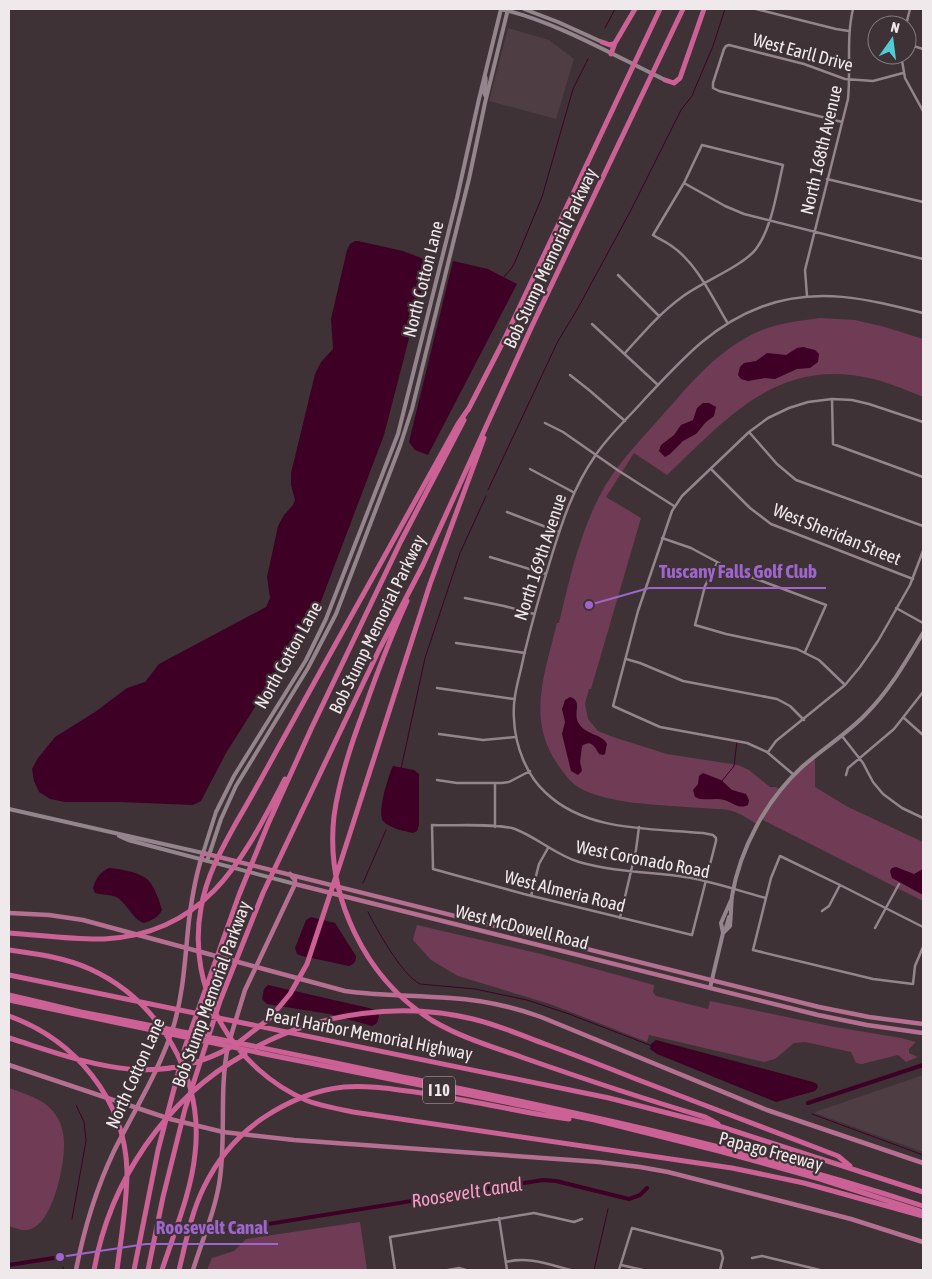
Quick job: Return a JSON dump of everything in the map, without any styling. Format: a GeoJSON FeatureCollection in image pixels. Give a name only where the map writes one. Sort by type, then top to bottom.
{"type":"FeatureCollection","features":[{"type":"Feature","properties":{"kind":"highway"},"geometry":{"type":"LineString","coordinates":[[611,54],[615,43],[636,9]]}},
{"type":"Feature","properties":{"kind":"highway","name":"Bob Stump Memorial Parkway"},"geometry":{"type":"LineString","coordinates":[[134,1270],[158,1150],[185,1047],[209,976],[268,824],[400,541],[462,426],[660,9]]}},
{"type":"Feature","properties":{"kind":"highway","name":"Bob Stump Memorial Parkway"},"geometry":{"type":"LineString","coordinates":[[148,1270],[165,1188],[185,1109],[236,958],[279,857],[379,650],[423,565],[531,328],[683,9]]}},
{"type":"Feature","properties":{"kind":"highway"},"geometry":{"type":"LineString","coordinates":[[665,80],[674,83],[680,78],[704,9]]}},
{"type":"Feature","properties":{"kind":"highway"},"geometry":{"type":"LineString","coordinates":[[602,42],[610,45],[615,43]]}},
{"type":"Feature","properties":{"kind":"highway"},"geometry":{"type":"LineString","coordinates":[[469,408],[458,424],[211,873],[200,909],[198,939],[202,976],[214,1010],[232,1041],[262,1073],[300,1097],[333,1108],[689,1161],[792,1180],[923,1214]]}},
{"type":"Feature","properties":{"kind":"highway"},"geometry":{"type":"LineString","coordinates":[[9,1038],[100,1066],[145,1070],[169,1068],[190,1064],[219,1053],[239,1042],[270,1018],[290,994],[304,970],[316,940],[433,575],[482,446],[487,426]]}},
{"type":"Feature","properties":{"kind":"highway"},"geometry":{"type":"LineString","coordinates":[[423,565],[370,692],[352,743],[336,805],[333,839],[336,875],[346,913],[362,947],[380,974],[402,997],[424,1015],[452,1031],[487,1046],[705,1117],[722,1127]]}},
{"type":"Feature","properties":{"kind":"highway"},"geometry":{"type":"LineString","coordinates":[[9,933],[89,938],[120,937],[160,927],[189,912],[218,888],[236,865],[271,806],[312,728]]}},
{"type":"Feature","properties":{"kind":"highway"},"geometry":{"type":"LineString","coordinates":[[9,950],[66,960],[98,973],[120,987],[147,1010],[167,1035],[180,1060],[195,1110],[196,1140],[192,1173],[162,1270]]}},
{"type":"Feature","properties":{"kind":"highway","name":"Pearl Harbor Memorial Highway"},"geometry":{"type":"LineString","coordinates":[[9,975],[565,1088],[722,1127]]}},
{"type":"Feature","properties":{"kind":"highway"},"geometry":{"type":"LineString","coordinates":[[9,995],[162,1030]]}},
{"type":"Feature","properties":{"kind":"highway","name":"I 10"},"geometry":{"type":"LineString","coordinates":[[9,1000],[162,1030],[609,1124]]}},
{"type":"Feature","properties":{"kind":"highway"},"geometry":{"type":"LineString","coordinates":[[94,1270],[98,1249],[110,1211],[125,1179],[145,1146],[171,1113],[199,1086],[228,1064],[263,1044],[317,1023],[353,1015],[394,1011],[424,1012],[487,1023],[838,1156],[853,1168]]}},
{"type":"Feature","properties":{"kind":"highway"},"geometry":{"type":"LineString","coordinates":[[9,1016],[42,1030],[62,1044],[86,1067],[99,1084],[114,1113],[124,1148],[126,1185],[117,1270]]}},
{"type":"Feature","properties":{"kind":"highway"},"geometry":{"type":"LineString","coordinates":[[234,1045],[578,1112],[809,1170],[923,1206]]}},
{"type":"Feature","properties":{"kind":"highway"},"geometry":{"type":"LineString","coordinates":[[179,1270],[194,1210],[208,1179],[233,1144],[260,1120],[282,1106],[312,1094],[343,1088],[362,1087],[420,1092],[555,1117],[609,1124]]}},
{"type":"Feature","properties":{"kind":"highway","name":"Papago Freeway"},"geometry":{"type":"LineString","coordinates":[[609,1124],[802,1174],[923,1214]]}},
{"type":"Feature","properties":{"kind":"highway","name":"Papago Freeway"},"geometry":{"type":"LineString","coordinates":[[722,1127],[923,1192]]}},
{"type":"Feature","properties":{"kind":"main road"},"geometry":{"type":"LineString","coordinates":[[501,9],[555,28],[665,80]]}},
{"type":"Feature","properties":{"kind":"main road","name":"North Cotton Lane"},"geometry":{"type":"LineString","coordinates":[[76,1270],[98,1189],[173,1028],[182,993],[193,896],[202,853],[216,812],[234,776],[306,660],[326,620],[392,450],[406,408],[464,171],[501,9]]}},
{"type":"Feature","properties":{"kind":"main road"},"geometry":{"type":"LineString","coordinates":[[524,9],[602,42]]}},
{"type":"Feature","properties":{"kind":"main road","name":"North Cotton Lane"},"geometry":{"type":"LineString","coordinates":[[207,861],[221,819],[236,786],[327,634],[400,446],[412,410],[469,179],[486,97],[508,10]]}},
{"type":"Feature","properties":{"kind":"main road"},"geometry":{"type":"LineString","coordinates":[[485,74],[484,92],[486,97]]}},
{"type":"Feature","properties":{"kind":"main road"},"geometry":{"type":"LineString","coordinates":[[710,988],[727,917],[732,905],[734,890],[744,856],[758,824],[774,799],[794,775],[865,716],[879,701],[897,676],[923,633]]}},
{"type":"Feature","properties":{"kind":"main road","name":"West McDowell Road"},"geometry":{"type":"LineString","coordinates":[[9,810],[117,835],[128,840],[295,884],[349,896],[825,1017],[923,1033]]}},
{"type":"Feature","properties":{"kind":"main road","name":"West McDowell Road"},"geometry":{"type":"LineString","coordinates":[[117,835],[129,835],[284,872],[829,1009],[923,1024]]}},
{"type":"Feature","properties":{"kind":"main road"},"geometry":{"type":"LineString","coordinates":[[193,1270],[217,1195],[223,1132],[222,1083],[227,1051],[239,1006],[295,884],[295,880],[290,874]]}},
{"type":"Feature","properties":{"kind":"main road"},"geometry":{"type":"LineString","coordinates":[[9,913],[66,917],[335,988],[363,993],[481,1001],[533,1014],[767,1110],[923,1163]]}},
{"type":"Feature","properties":{"kind":"main road"},"geometry":{"type":"LineString","coordinates":[[9,1065],[158,1115],[190,1125],[223,1132],[294,1140],[631,1165],[679,1175],[843,1217],[923,1242]]}},
{"type":"Feature","properties":{"kind":"street"},"geometry":{"type":"LineString","coordinates":[[756,9],[850,31]]}},
{"type":"Feature","properties":{"kind":"street","name":"North 168th Avenue"},"geometry":{"type":"LineString","coordinates":[[807,296],[806,270],[848,99],[850,31],[853,9]]}},
{"type":"Feature","properties":{"kind":"street","name":"West Earll Drive"},"geometry":{"type":"LineString","coordinates":[[842,122],[719,91],[714,88],[713,83],[724,49],[726,46],[804,64],[838,78],[850,80],[877,80],[903,73]]}},
{"type":"Feature","properties":{"kind":"street"},"geometry":{"type":"LineString","coordinates":[[902,65],[908,85],[923,111]]}},
{"type":"Feature","properties":{"kind":"street"},"geometry":{"type":"LineString","coordinates":[[625,353],[659,316],[682,297],[703,283],[746,258],[756,249],[769,221],[784,165],[702,145],[684,183],[653,235],[674,247],[692,267],[703,283],[727,322]]}},
{"type":"Feature","properties":{"kind":"street"},"geometry":{"type":"LineString","coordinates":[[827,179],[923,202]]}},
{"type":"Feature","properties":{"kind":"street"},"geometry":{"type":"LineString","coordinates":[[684,183],[725,206],[769,221],[923,259]]}},
{"type":"Feature","properties":{"kind":"street"},"geometry":{"type":"LineString","coordinates":[[618,275],[659,316]]}},
{"type":"Feature","properties":{"kind":"street","name":"North 169th Avenue"},"geometry":{"type":"LineString","coordinates":[[706,882],[716,838],[713,835],[703,832],[601,822],[575,814],[562,807],[544,792],[520,754],[515,737],[514,699],[534,614],[566,508],[595,456],[624,421],[691,350],[727,322],[763,306],[807,296],[833,295],[853,297],[881,302],[923,314]]}},
{"type":"Feature","properties":{"kind":"street"},"geometry":{"type":"LineString","coordinates":[[592,324],[658,385]]}},
{"type":"Feature","properties":{"kind":"street"},"geometry":{"type":"LineString","coordinates":[[570,375],[624,421]]}},
{"type":"Feature","properties":{"kind":"street"},"geometry":{"type":"LineString","coordinates":[[794,775],[767,752],[747,742],[660,727],[613,706],[638,611],[662,538],[674,506],[682,496],[750,432],[768,418],[789,408],[808,402],[832,399],[852,400],[923,422]]}},
{"type":"Feature","properties":{"kind":"street"},"geometry":{"type":"LineString","coordinates":[[832,399],[833,444],[923,477]]}},
{"type":"Feature","properties":{"kind":"street"},"geometry":{"type":"LineString","coordinates":[[545,423],[563,432],[595,456],[674,506]]}},
{"type":"Feature","properties":{"kind":"street"},"geometry":{"type":"LineString","coordinates":[[750,432],[776,464],[796,480],[923,526]]}},
{"type":"Feature","properties":{"kind":"street","name":"West Sheridan Street"},"geometry":{"type":"LineString","coordinates":[[711,468],[750,508],[771,524],[894,570],[913,579]]}},
{"type":"Feature","properties":{"kind":"street"},"geometry":{"type":"LineString","coordinates":[[530,469],[574,492]]}},
{"type":"Feature","properties":{"kind":"street"},"geometry":{"type":"LineString","coordinates":[[507,512],[559,532]]}},
{"type":"Feature","properties":{"kind":"street"},"geometry":{"type":"LineString","coordinates":[[662,538],[691,548],[716,563],[826,605],[805,652]]}},
{"type":"Feature","properties":{"kind":"street"},"geometry":{"type":"LineString","coordinates":[[767,752],[776,741],[845,685],[868,656],[913,579],[923,551]]}},
{"type":"Feature","properties":{"kind":"street"},"geometry":{"type":"LineString","coordinates":[[490,557],[546,574]]}},
{"type":"Feature","properties":{"kind":"street"},"geometry":{"type":"LineString","coordinates":[[716,563],[705,586],[695,625],[726,634],[788,646],[805,652],[827,666],[845,685]]}},
{"type":"Feature","properties":{"kind":"street"},"geometry":{"type":"LineString","coordinates":[[465,598],[534,614]]}},
{"type":"Feature","properties":{"kind":"street"},"geometry":{"type":"LineString","coordinates":[[896,608],[923,623]]}},
{"type":"Feature","properties":{"kind":"street"},"geometry":{"type":"LineString","coordinates":[[456,643],[525,654]]}},
{"type":"Feature","properties":{"kind":"street"},"geometry":{"type":"LineString","coordinates":[[626,659],[683,681],[777,699],[790,706],[804,720]]}},
{"type":"Feature","properties":{"kind":"street"},"geometry":{"type":"LineString","coordinates":[[437,688],[514,699]]}},
{"type":"Feature","properties":{"kind":"street"},"geometry":{"type":"LineString","coordinates":[[846,775],[848,768],[885,737],[904,718],[923,692]]}},
{"type":"Feature","properties":{"kind":"street"},"geometry":{"type":"LineString","coordinates":[[904,718],[923,735]]}},
{"type":"Feature","properties":{"kind":"street"},"geometry":{"type":"LineString","coordinates":[[439,734],[483,740],[515,737]]}},
{"type":"Feature","properties":{"kind":"street"},"geometry":{"type":"LineString","coordinates":[[841,734],[860,758],[873,782],[883,794],[902,808],[923,818]]}},
{"type":"Feature","properties":{"kind":"street"},"geometry":{"type":"LineString","coordinates":[[437,780],[494,784],[510,782],[530,771]]}},
{"type":"Feature","properties":{"kind":"street"},"geometry":{"type":"LineString","coordinates":[[494,784],[494,827]]}},
{"type":"Feature","properties":{"kind":"street","name":"West Coronado Road"},"geometry":{"type":"LineString","coordinates":[[433,869],[432,825],[506,827],[515,829],[548,848],[579,862],[632,871],[686,877],[766,898]]}},
{"type":"Feature","properties":{"kind":"street"},"geometry":{"type":"LineString","coordinates":[[620,918],[632,871],[639,827]]}},
{"type":"Feature","properties":{"kind":"street"},"geometry":{"type":"LineString","coordinates":[[531,896],[539,864],[548,848]]}},
{"type":"Feature","properties":{"kind":"street"},"geometry":{"type":"LineString","coordinates":[[923,927],[780,856],[773,872],[753,950],[873,979],[914,984],[915,966],[923,947]]}},
{"type":"Feature","properties":{"kind":"street","name":"West Almeria Road"},"geometry":{"type":"LineString","coordinates":[[433,869],[531,896],[692,935],[706,882]]}},
{"type":"Feature","properties":{"kind":"street"},"geometry":{"type":"LineString","coordinates":[[875,928],[899,884]]}},
{"type":"Feature","properties":{"kind":"street"},"geometry":{"type":"LineString","coordinates":[[822,911],[829,906],[840,885]]}},
{"type":"Feature","properties":{"kind":"street"},"geometry":{"type":"LineString","coordinates":[[395,1270],[390,1237],[539,1213],[574,1222],[582,1219]]}},
{"type":"Feature","properties":{"kind":"street"},"geometry":{"type":"LineString","coordinates":[[500,1218],[507,1270]]}},
{"type":"Feature","properties":{"kind":"street"},"geometry":{"type":"LineString","coordinates":[[619,1270],[632,1228],[721,1251],[723,1254],[720,1270]]}},
{"type":"Feature","properties":{"kind":"street"},"geometry":{"type":"LineString","coordinates":[[752,1258],[762,1256],[808,1269],[820,1270]]}},
{"type":"Feature","properties":{"kind":"street"},"geometry":{"type":"LineString","coordinates":[[506,1262],[528,1259],[571,1270]]}},
{"type":"Feature","properties":{"kind":"street"},"geometry":{"type":"LineString","coordinates":[[621,1264],[643,1270]]}},
{"type":"Feature","properties":{"kind":"street"},"geometry":{"type":"LineString","coordinates":[[448,1270],[459,1268],[466,1270]]}},
{"type":"Feature","properties":{"kind":"shaded area"},"geometry":{"type":"Polygon","coordinates":[[[508,28],[549,40],[574,59],[556,119],[489,101],[508,28]]]}},
{"type":"Feature","properties":{"kind":"shaded area"},"geometry":{"type":"Polygon","coordinates":[[[355,241],[403,251],[429,261],[384,435],[320,604],[226,753],[201,801],[193,805],[65,802],[50,799],[39,792],[34,781],[32,769],[38,758],[55,737],[95,712],[127,688],[145,682],[159,664],[266,607],[270,598],[267,577],[278,526],[295,500],[291,485],[291,473],[315,374],[321,362],[333,349],[331,319],[347,250],[350,244],[355,241]]]}},
{"type":"Feature","properties":{"kind":"shaded area"},"geometry":{"type":"Polygon","coordinates":[[[453,261],[488,269],[517,284],[428,455],[415,450],[409,442],[453,261]]]}},
{"type":"Feature","properties":{"kind":"shaded area"},"geometry":{"type":"Polygon","coordinates":[[[820,318],[855,320],[923,339],[923,397],[869,378],[836,374],[807,377],[780,385],[756,398],[733,414],[667,475],[634,453],[606,497],[641,518],[585,704],[588,719],[598,731],[667,754],[738,765],[749,770],[770,787],[776,787],[781,790],[812,758],[815,760],[815,787],[848,807],[923,842],[923,901],[761,819],[758,825],[735,812],[727,810],[635,803],[601,797],[587,792],[575,785],[558,765],[548,748],[543,730],[540,713],[541,696],[557,623],[559,623],[575,559],[586,527],[605,486],[634,447],[690,384],[724,353],[751,335],[767,328],[820,318]]]}},
{"type":"Feature","properties":{"kind":"shaded area"},"geometry":{"type":"Polygon","coordinates":[[[803,347],[815,350],[819,354],[818,362],[810,368],[797,369],[775,379],[765,378],[748,381],[741,379],[738,375],[740,367],[744,363],[756,361],[767,353],[786,355],[797,348],[803,347]]]}},
{"type":"Feature","properties":{"kind":"shaded area"},"geometry":{"type":"Polygon","coordinates":[[[703,403],[709,403],[716,407],[714,416],[696,434],[683,441],[665,457],[659,451],[661,445],[674,435],[681,425],[693,420],[697,408],[703,403]]]}},
{"type":"Feature","properties":{"kind":"shaded area"},"geometry":{"type":"Polygon","coordinates":[[[570,697],[576,701],[578,722],[584,730],[602,738],[607,744],[605,754],[603,755],[599,754],[588,743],[582,746],[580,762],[582,771],[578,775],[571,771],[562,734],[565,722],[562,709],[565,700],[570,697]]]}},
{"type":"Feature","properties":{"kind":"shaded area"},"geometry":{"type":"Polygon","coordinates":[[[393,766],[414,770],[419,774],[419,825],[417,831],[413,833],[389,826],[383,821],[381,810],[388,778],[393,766]]]}},
{"type":"Feature","properties":{"kind":"shaded area"},"geometry":{"type":"Polygon","coordinates":[[[703,773],[721,780],[732,790],[746,794],[749,800],[748,805],[741,807],[720,799],[695,797],[693,790],[698,784],[699,776],[703,773]]]}},
{"type":"Feature","properties":{"kind":"shaded area"},"geometry":{"type":"Polygon","coordinates":[[[896,867],[914,874],[923,869],[923,895],[892,878],[890,871],[896,867]]]}},
{"type":"Feature","properties":{"kind":"shaded area"},"geometry":{"type":"Polygon","coordinates":[[[109,868],[135,873],[148,880],[155,890],[162,910],[158,915],[143,923],[118,898],[95,893],[93,888],[97,878],[103,871],[109,868]]]}},
{"type":"Feature","properties":{"kind":"shaded area"},"geometry":{"type":"Polygon","coordinates":[[[311,917],[335,923],[356,956],[353,964],[349,966],[297,954],[295,948],[306,920],[311,917]]]}},
{"type":"Feature","properties":{"kind":"shaded area"},"geometry":{"type":"Polygon","coordinates":[[[417,925],[541,954],[654,985],[653,992],[656,996],[708,1009],[710,1001],[835,1027],[901,1038],[916,1042],[909,1049],[909,1053],[918,1057],[906,1062],[898,1055],[862,1064],[856,1063],[851,1052],[805,1042],[794,1043],[775,1059],[764,1062],[649,1035],[647,1042],[550,1004],[458,976],[431,960],[413,940],[417,925]]]}},
{"type":"Feature","properties":{"kind":"shaded area"},"geometry":{"type":"Polygon","coordinates":[[[268,985],[369,1008],[377,1011],[379,1016],[377,1023],[372,1026],[329,1014],[267,1004],[262,999],[264,989],[268,985]]]}},
{"type":"Feature","properties":{"kind":"shaded area"},"geometry":{"type":"Polygon","coordinates":[[[656,1040],[813,1082],[818,1087],[815,1091],[776,1102],[657,1054],[650,1049],[651,1044],[656,1040]]]}},
{"type":"Feature","properties":{"kind":"shaded area"},"geometry":{"type":"Polygon","coordinates":[[[923,1075],[923,1152],[815,1113],[818,1111],[923,1075]]]}},
{"type":"Feature","properties":{"kind":"shaded area"},"geometry":{"type":"Polygon","coordinates":[[[9,1088],[46,1104],[57,1117],[63,1135],[64,1152],[56,1191],[46,1216],[39,1224],[28,1230],[9,1226],[9,1088]]]}},
{"type":"Feature","properties":{"kind":"shaded area"},"geometry":{"type":"Polygon","coordinates":[[[360,1222],[367,1270],[207,1270],[212,1258],[234,1251],[246,1239],[360,1222]]]}},
{"type":"Feature","properties":{"kind":"waterway"},"geometry":{"type":"LineString","coordinates":[[605,28],[615,9]]}},
{"type":"Feature","properties":{"kind":"waterway"},"geometry":{"type":"LineString","coordinates":[[488,490],[558,341],[631,210],[681,110],[692,96],[713,46],[725,9]]}},
{"type":"Feature","properties":{"kind":"waterway"},"geometry":{"type":"LineString","coordinates":[[503,278],[515,262],[542,197],[573,89],[588,59]]}},
{"type":"Feature","properties":{"kind":"waterway"},"geometry":{"type":"LineString","coordinates":[[401,769],[425,658],[460,553],[486,496]]}},
{"type":"Feature","properties":{"kind":"waterway"},"geometry":{"type":"LineString","coordinates":[[722,781],[734,766],[737,741]]}},
{"type":"Feature","properties":{"kind":"waterway"},"geometry":{"type":"LineString","coordinates":[[363,883],[386,830]]}},
{"type":"Feature","properties":{"kind":"waterway"},"geometry":{"type":"LineString","coordinates":[[368,912],[398,962],[420,984],[475,989],[527,1000],[652,1046]]}},
{"type":"Feature","properties":{"kind":"waterway","name":"Roosevelt Canal"},"geometry":{"type":"LineString","coordinates":[[808,1103],[923,1065]]}},
{"type":"Feature","properties":{"kind":"waterway"},"geometry":{"type":"LineString","coordinates":[[72,1219],[86,1141],[84,1122],[76,1105]]}},
{"type":"Feature","properties":{"kind":"waterway"},"geometry":{"type":"LineString","coordinates":[[812,1114],[923,1155]]}},
{"type":"Feature","properties":{"kind":"waterway","name":"Roosevelt Canal"},"geometry":{"type":"LineString","coordinates":[[224,1231],[543,1180],[556,1181],[629,1199],[640,1195],[647,1188]]}},
{"type":"Feature","properties":{"kind":"waterway"},"geometry":{"type":"LineString","coordinates":[[594,1270],[608,1209]]}},
{"type":"Feature","properties":{"kind":"waterway","name":"Roosevelt Canal"},"geometry":{"type":"LineString","coordinates":[[9,1265],[60,1257]]}},
{"type":"Feature","properties":{"kind":"place","name":"Tuscany Falls Golf Club"},"geometry":{"type":"Point","coordinates":[589,605]}},
{"type":"Feature","properties":{"kind":"place","name":"Roosevelt Canal"},"geometry":{"type":"Point","coordinates":[60,1257]}}]}
